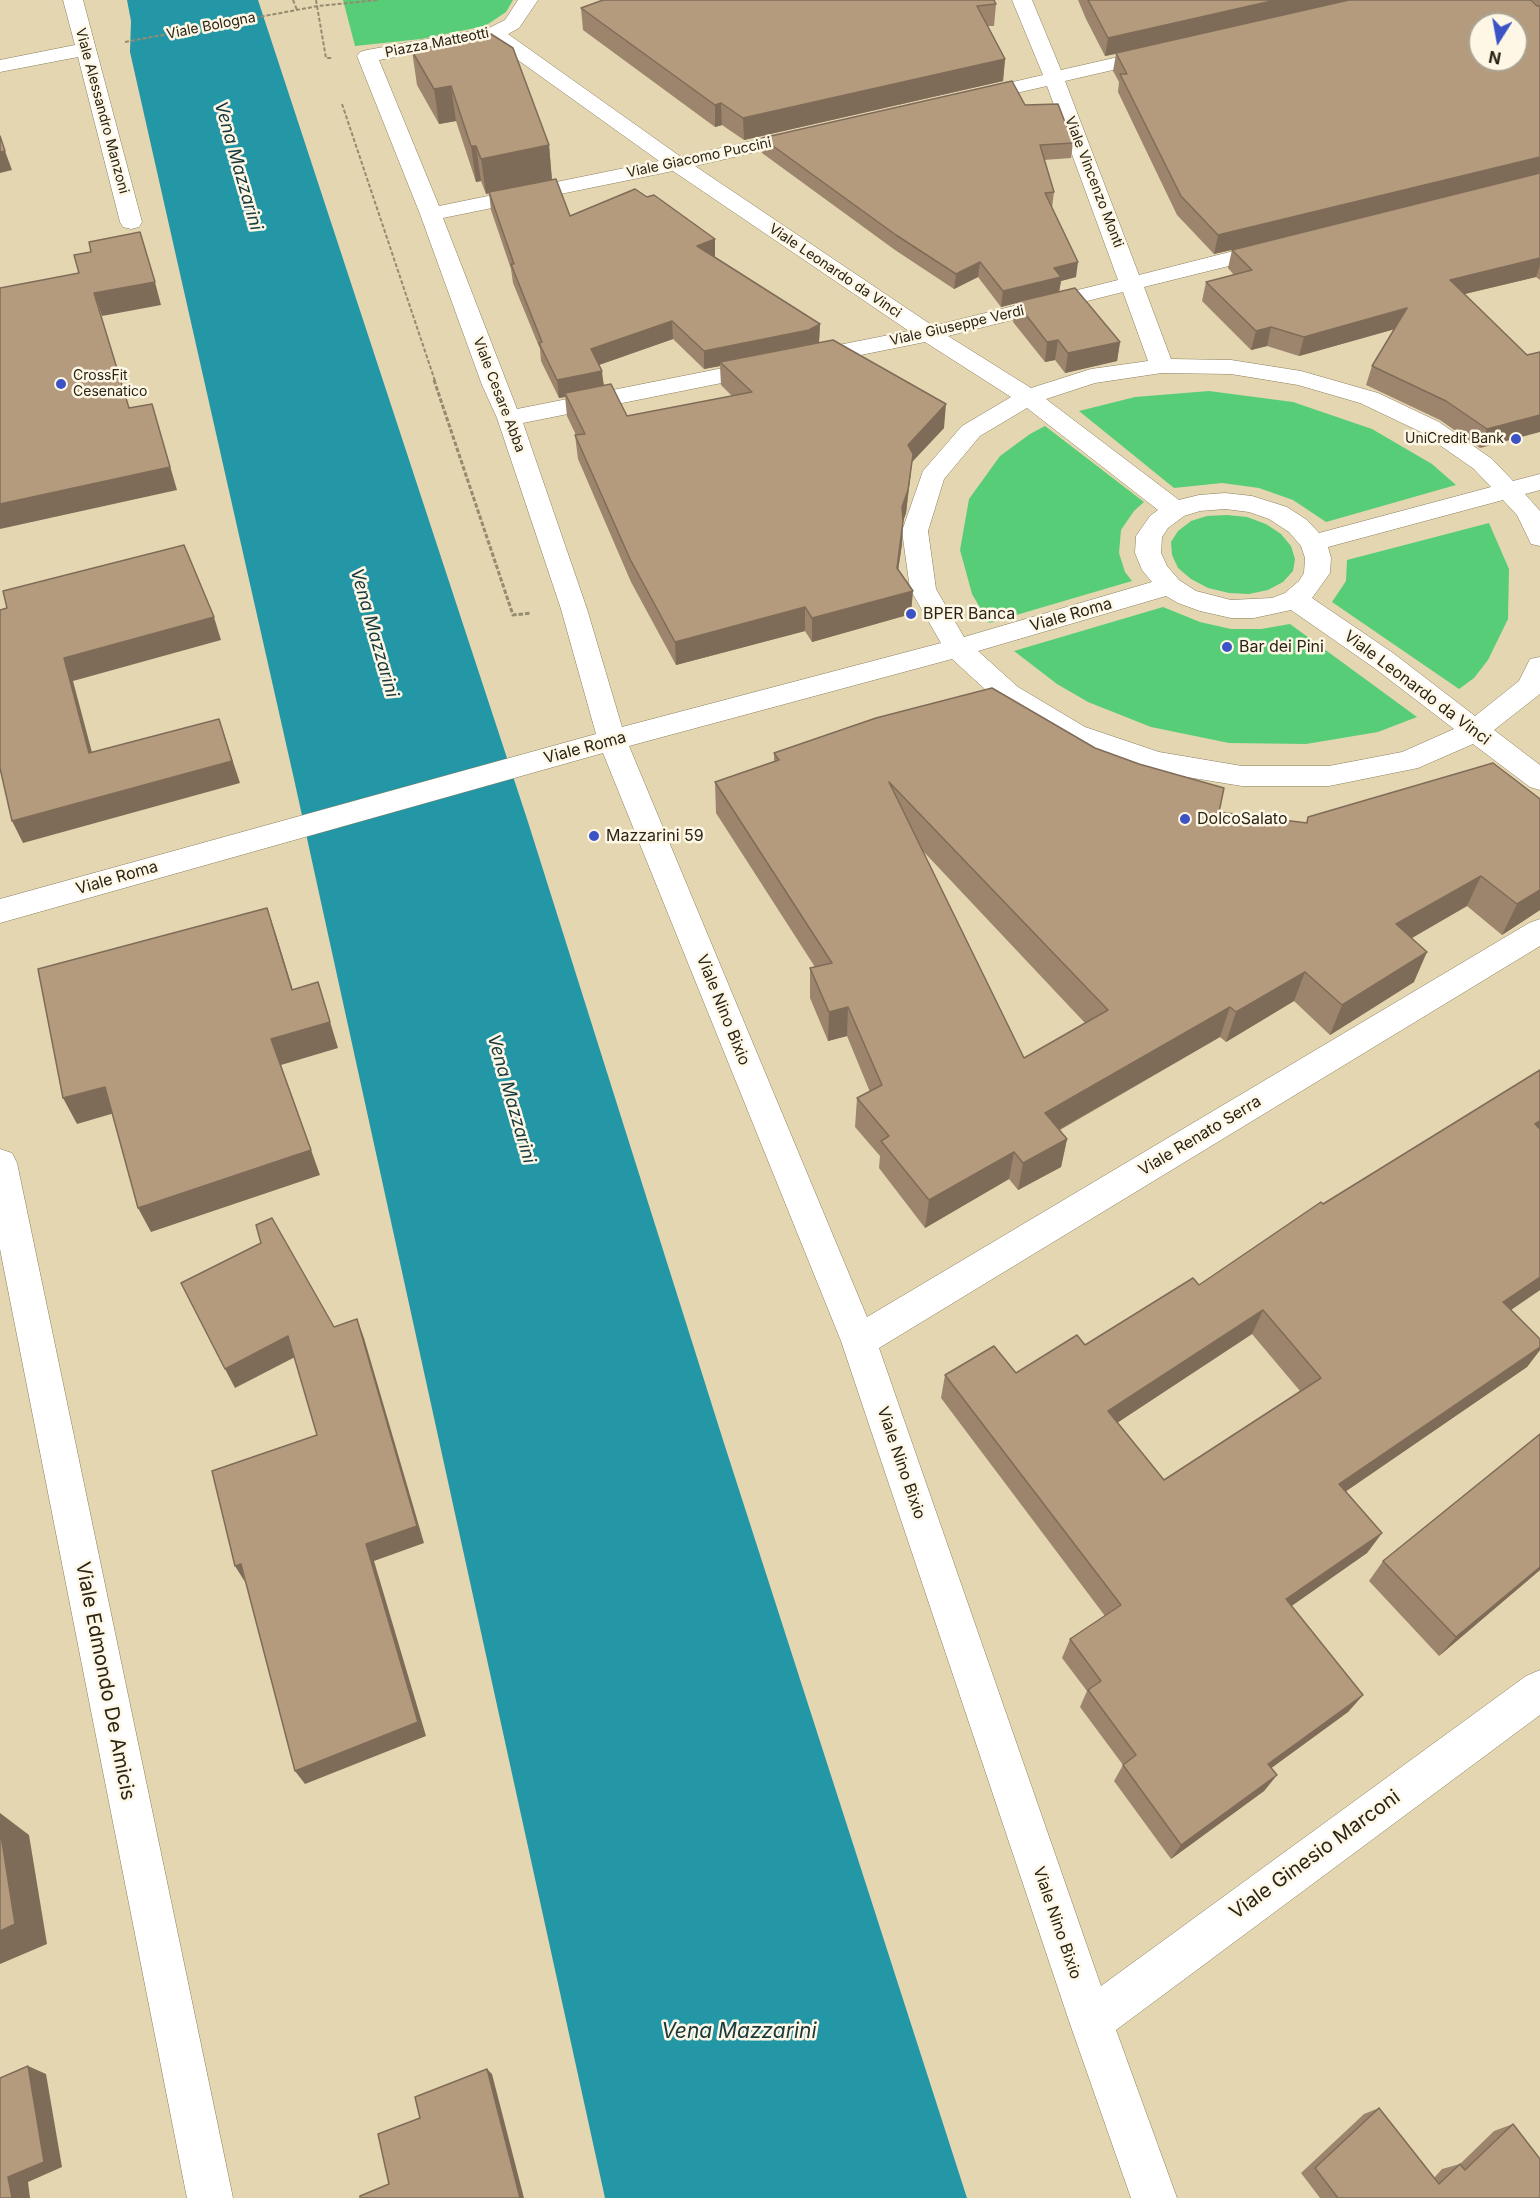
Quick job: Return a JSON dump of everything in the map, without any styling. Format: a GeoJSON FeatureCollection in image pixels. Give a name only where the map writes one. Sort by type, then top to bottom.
{"type":"FeatureCollection","features":[{"type":"Feature","properties":{"kind":"street","name":"Viale Alessandro Manzoni"},"geometry":{"type":"LineString","coordinates":[[73,0],[131,222]]}},
{"type":"Feature","properties":{"kind":"street","name":"Piazza Matteotti"},"geometry":{"type":"LineString","coordinates":[[368,56],[494,33],[512,24],[528,0]]}},
{"type":"Feature","properties":{"kind":"street","name":"Viale Vincenzo Monti"},"geometry":{"type":"LineString","coordinates":[[1022,0],[1054,78],[1162,366]]}},
{"type":"Feature","properties":{"kind":"street","name":"Viale Leonardo da Vinci"},"geometry":{"type":"LineString","coordinates":[[494,33],[677,164],[928,334],[1028,397],[1175,510]]}},
{"type":"Feature","properties":{"kind":"street"},"geometry":{"type":"LineString","coordinates":[[951,102],[1180,48]]}},
{"type":"Feature","properties":{"kind":"street"},"geometry":{"type":"LineString","coordinates":[[0,66],[86,50]]}},
{"type":"Feature","properties":{"kind":"street","name":"Viale Cesare Abba"},"geometry":{"type":"LineString","coordinates":[[368,56],[431,214],[494,386],[509,418],[574,609],[612,740]]}},
{"type":"Feature","properties":{"kind":"street","name":"Viale Giacomo Puccini"},"geometry":{"type":"LineString","coordinates":[[431,214],[677,164],[825,130]]}},
{"type":"Feature","properties":{"kind":"street","name":"Viale Giuseppe Verdi"},"geometry":{"type":"LineString","coordinates":[[509,418],[928,334],[1296,243]]}},
{"type":"Feature","properties":{"kind":"street"},"geometry":{"type":"LineString","coordinates":[[1540,538],[1528,512],[1483,464],[1430,427],[1369,398],[1301,378],[1231,367],[1162,366],[1091,376],[1028,397],[971,431],[932,477],[915,531],[923,589],[957,648],[1008,694],[1075,734],[1155,762],[1242,776],[1329,776],[1397,763],[1474,731],[1530,687],[1540,666]]}},
{"type":"Feature","properties":{"kind":"street"},"geometry":{"type":"LineString","coordinates":[[1313,543],[1540,482]]}},
{"type":"Feature","properties":{"kind":"street"},"geometry":{"type":"LineString","coordinates":[[1225,501],[1252,504],[1285,517],[1298,526],[1313,543],[1318,558],[1317,573],[1308,587],[1294,599],[1276,606],[1254,609],[1231,609],[1209,605],[1187,597],[1170,586],[1155,570],[1148,553],[1149,536],[1159,522],[1175,510],[1198,503],[1225,501]]}},
{"type":"Feature","properties":{"kind":"street","name":"Viale Roma"},"geometry":{"type":"LineString","coordinates":[[0,911],[612,740],[957,648],[1170,586]]}},
{"type":"Feature","properties":{"kind":"street","name":"Viale Leonardo da Vinci"},"geometry":{"type":"LineString","coordinates":[[1294,599],[1383,660],[1540,780]]}},
{"type":"Feature","properties":{"kind":"street","name":"Viale Nino Bixio"},"geometry":{"type":"LineString","coordinates":[[612,740],[860,1341],[1091,2021],[1154,2198]]}},
{"type":"Feature","properties":{"kind":"street","name":"Viale Renato Serra"},"geometry":{"type":"LineString","coordinates":[[860,1341],[1540,931]]}},
{"type":"Feature","properties":{"kind":"street","name":"Viale Edmondo De Amicis"},"geometry":{"type":"LineString","coordinates":[[0,1163],[210,2198]]}},
{"type":"Feature","properties":{"kind":"street","name":"Viale Ginesio Marconi"},"geometry":{"type":"LineString","coordinates":[[1091,2021],[1540,1690]]}},
{"type":"Feature","properties":{"kind":"path"},"geometry":{"type":"LineString","coordinates":[[293,0],[297,10]]}},
{"type":"Feature","properties":{"kind":"path","name":"Viale Bologna"},"geometry":{"type":"LineString","coordinates":[[115,44],[318,6],[378,0]]}},
{"type":"Feature","properties":{"kind":"path"},"geometry":{"type":"LineString","coordinates":[[342,104],[513,615],[574,609]]}},
{"type":"Feature","properties":{"kind":"green space"},"geometry":{"type":"Polygon","coordinates":[[[343,0],[513,0],[506,12],[485,26],[421,39],[355,46],[343,0]]]}},
{"type":"Feature","properties":{"kind":"green space"},"geometry":{"type":"Polygon","coordinates":[[[1209,391],[1293,402],[1372,429],[1432,464],[1456,485],[1326,522],[1293,500],[1259,488],[1222,483],[1174,488],[1079,411],[1135,397],[1209,391]]]}},
{"type":"Feature","properties":{"kind":"green space"},"geometry":{"type":"Polygon","coordinates":[[[1045,426],[1144,502],[1134,511],[1121,530],[1119,553],[1125,572],[1132,581],[989,623],[972,594],[960,550],[969,499],[1000,456],[1045,426]]]}},
{"type":"Feature","properties":{"kind":"green space"},"geometry":{"type":"Polygon","coordinates":[[[1207,516],[1247,517],[1266,524],[1281,534],[1291,546],[1295,559],[1293,571],[1283,582],[1268,590],[1249,594],[1229,593],[1208,588],[1191,579],[1178,568],[1172,555],[1171,542],[1178,531],[1191,521],[1207,516]]]}},
{"type":"Feature","properties":{"kind":"green space"},"geometry":{"type":"Polygon","coordinates":[[[1489,523],[1509,569],[1508,619],[1488,660],[1474,678],[1459,689],[1332,602],[1346,581],[1347,560],[1489,523]]]}},
{"type":"Feature","properties":{"kind":"green space"},"geometry":{"type":"Polygon","coordinates":[[[1163,607],[1200,622],[1231,629],[1261,629],[1290,624],[1417,717],[1378,732],[1306,744],[1229,743],[1151,727],[1088,702],[1057,684],[1014,651],[1163,607]]]}},
{"type":"Feature","properties":{"kind":"water","name":"Vena Mazzarini"},"geometry":{"type":"Polygon","coordinates":[[[127,0],[258,0],[528,822],[723,1440],[967,2198],[605,2198],[294,779],[130,52],[131,21],[127,0]]]}},
{"type":"Feature","properties":{"kind":"building"},"geometry":{"type":"Polygon","coordinates":[[[603,0],[994,0],[996,4],[977,6],[1005,59],[743,118],[721,103],[715,105],[581,8],[603,0]]]}},
{"type":"Feature","properties":{"kind":"building"},"geometry":{"type":"Polygon","coordinates":[[[1088,0],[1276,0],[1108,38],[1088,0]]]}},
{"type":"Feature","properties":{"kind":"building"},"geometry":{"type":"Polygon","coordinates":[[[1349,0],[1531,0],[1540,6],[1540,157],[1218,235],[1181,196],[1120,74],[1127,74],[1116,53],[1349,0]]]}},
{"type":"Feature","properties":{"kind":"building"},"geometry":{"type":"Polygon","coordinates":[[[491,34],[513,48],[549,145],[481,159],[476,146],[471,146],[451,86],[434,89],[412,51],[491,34]]]}},
{"type":"Feature","properties":{"kind":"building"},"geometry":{"type":"Polygon","coordinates":[[[1012,81],[1025,105],[1058,104],[1073,143],[1040,145],[1054,192],[1045,193],[1078,262],[1054,268],[1061,277],[1003,291],[980,262],[956,274],[896,235],[762,138],[1012,81]]]}},
{"type":"Feature","properties":{"kind":"building"},"geometry":{"type":"Polygon","coordinates":[[[0,136],[5,151],[0,152],[0,136]]]}},
{"type":"Feature","properties":{"kind":"building"},"geometry":{"type":"Polygon","coordinates":[[[1540,173],[1540,258],[1450,280],[1527,355],[1540,352],[1540,415],[1487,429],[1446,401],[1372,366],[1407,308],[1304,337],[1271,327],[1256,331],[1206,282],[1252,270],[1232,250],[1540,173]]]}},
{"type":"Feature","properties":{"kind":"building"},"geometry":{"type":"Polygon","coordinates":[[[556,179],[570,216],[635,189],[647,197],[654,195],[715,239],[697,246],[820,324],[809,330],[704,351],[672,321],[591,349],[602,371],[557,380],[539,343],[542,342],[511,264],[514,264],[489,192],[556,179]]]}},
{"type":"Feature","properties":{"kind":"building"},"geometry":{"type":"Polygon","coordinates":[[[140,232],[155,282],[94,293],[129,408],[152,404],[170,467],[0,504],[0,288],[79,273],[74,255],[91,252],[89,242],[140,232]]]}},
{"type":"Feature","properties":{"kind":"building"},"geometry":{"type":"Polygon","coordinates":[[[1075,288],[1120,342],[1068,353],[1058,340],[1047,342],[1016,302],[1075,288]]]}},
{"type":"Feature","properties":{"kind":"building"},"geometry":{"type":"Polygon","coordinates":[[[833,340],[946,404],[908,445],[913,454],[908,490],[902,507],[903,521],[897,568],[913,591],[812,618],[805,607],[675,642],[630,559],[575,435],[585,434],[565,393],[611,384],[627,416],[752,392],[720,362],[833,340]]]}},
{"type":"Feature","properties":{"kind":"building"},"geometry":{"type":"Polygon","coordinates":[[[184,545],[214,617],[64,658],[89,753],[219,719],[232,761],[12,821],[0,768],[0,610],[7,608],[3,591],[184,545]]]}},
{"type":"Feature","properties":{"kind":"building"},"geometry":{"type":"Polygon","coordinates":[[[992,688],[1095,748],[1139,764],[1224,788],[1219,812],[1307,823],[1308,817],[1493,763],[1540,799],[1540,890],[1517,904],[1481,876],[1396,924],[1427,952],[1342,1005],[1305,972],[1236,1012],[1230,1007],[1045,1113],[1067,1139],[1023,1163],[1014,1152],[929,1200],[881,1141],[889,1136],[857,1098],[882,1085],[848,1007],[829,1012],[810,968],[832,963],[715,782],[779,760],[774,753],[876,718],[992,688]],[[889,782],[1024,1058],[1108,1010],[889,782]]]}},
{"type":"Feature","properties":{"kind":"building"},"geometry":{"type":"Polygon","coordinates":[[[267,908],[292,990],[318,982],[330,1022],[271,1039],[311,1150],[138,1208],[105,1087],[63,1098],[38,969],[267,908]]]}},
{"type":"Feature","properties":{"kind":"building"},"geometry":{"type":"Polygon","coordinates":[[[1540,1070],[1540,1121],[1535,1124],[1540,1129],[1540,1277],[1503,1302],[1540,1339],[1540,1347],[1339,1484],[1382,1533],[1286,1599],[1363,1695],[1268,1764],[1277,1775],[1181,1845],[1123,1765],[1136,1755],[1088,1690],[1101,1681],[1070,1639],[1121,1605],[945,1375],[994,1346],[1016,1373],[1077,1335],[1085,1345],[1193,1278],[1199,1285],[1321,1202],[1323,1204],[1540,1070]],[[1263,1310],[1108,1411],[1164,1480],[1321,1378],[1263,1310]]]}},
{"type":"Feature","properties":{"kind":"building"},"geometry":{"type":"Polygon","coordinates":[[[272,1218],[334,1327],[357,1319],[417,1526],[366,1544],[418,1722],[295,1771],[241,1564],[235,1566],[212,1471],[317,1435],[288,1336],[225,1369],[181,1283],[261,1243],[256,1225],[272,1218]]]}},
{"type":"Feature","properties":{"kind":"building"},"geometry":{"type":"Polygon","coordinates":[[[1540,1434],[1540,1567],[1456,1637],[1383,1561],[1540,1434]]]}},
{"type":"Feature","properties":{"kind":"building"},"geometry":{"type":"Polygon","coordinates":[[[0,1829],[15,1924],[0,1931],[0,1829]]]}},
{"type":"Feature","properties":{"kind":"building"},"geometry":{"type":"Polygon","coordinates":[[[28,2066],[44,2162],[8,2177],[12,2198],[0,2198],[0,2078],[28,2066]]]}},
{"type":"Feature","properties":{"kind":"building"},"geometry":{"type":"Polygon","coordinates":[[[487,2069],[520,2198],[360,2198],[360,2196],[389,2184],[378,2134],[420,2118],[415,2097],[487,2069]]]}},
{"type":"Feature","properties":{"kind":"building"},"geometry":{"type":"Polygon","coordinates":[[[1379,2108],[1439,2184],[1460,2164],[1465,2170],[1513,2124],[1540,2159],[1540,2198],[1338,2198],[1315,2168],[1379,2108]]]}},
{"type":"Feature","properties":{"kind":"place","name":"CrossFit Cesenatico"},"geometry":{"type":"Point","coordinates":[61,384]}},
{"type":"Feature","properties":{"kind":"place","name":"UniCredit Bank"},"geometry":{"type":"Point","coordinates":[1516,439]}},
{"type":"Feature","properties":{"kind":"place","name":"BPER Banca"},"geometry":{"type":"Point","coordinates":[911,614]}},
{"type":"Feature","properties":{"kind":"place","name":"Bar dei Pini"},"geometry":{"type":"Point","coordinates":[1227,647]}},
{"type":"Feature","properties":{"kind":"place","name":"DolcoSalato"},"geometry":{"type":"Point","coordinates":[1185,819]}},
{"type":"Feature","properties":{"kind":"place","name":"Mazzarini 59"},"geometry":{"type":"Point","coordinates":[594,836]}}]}
